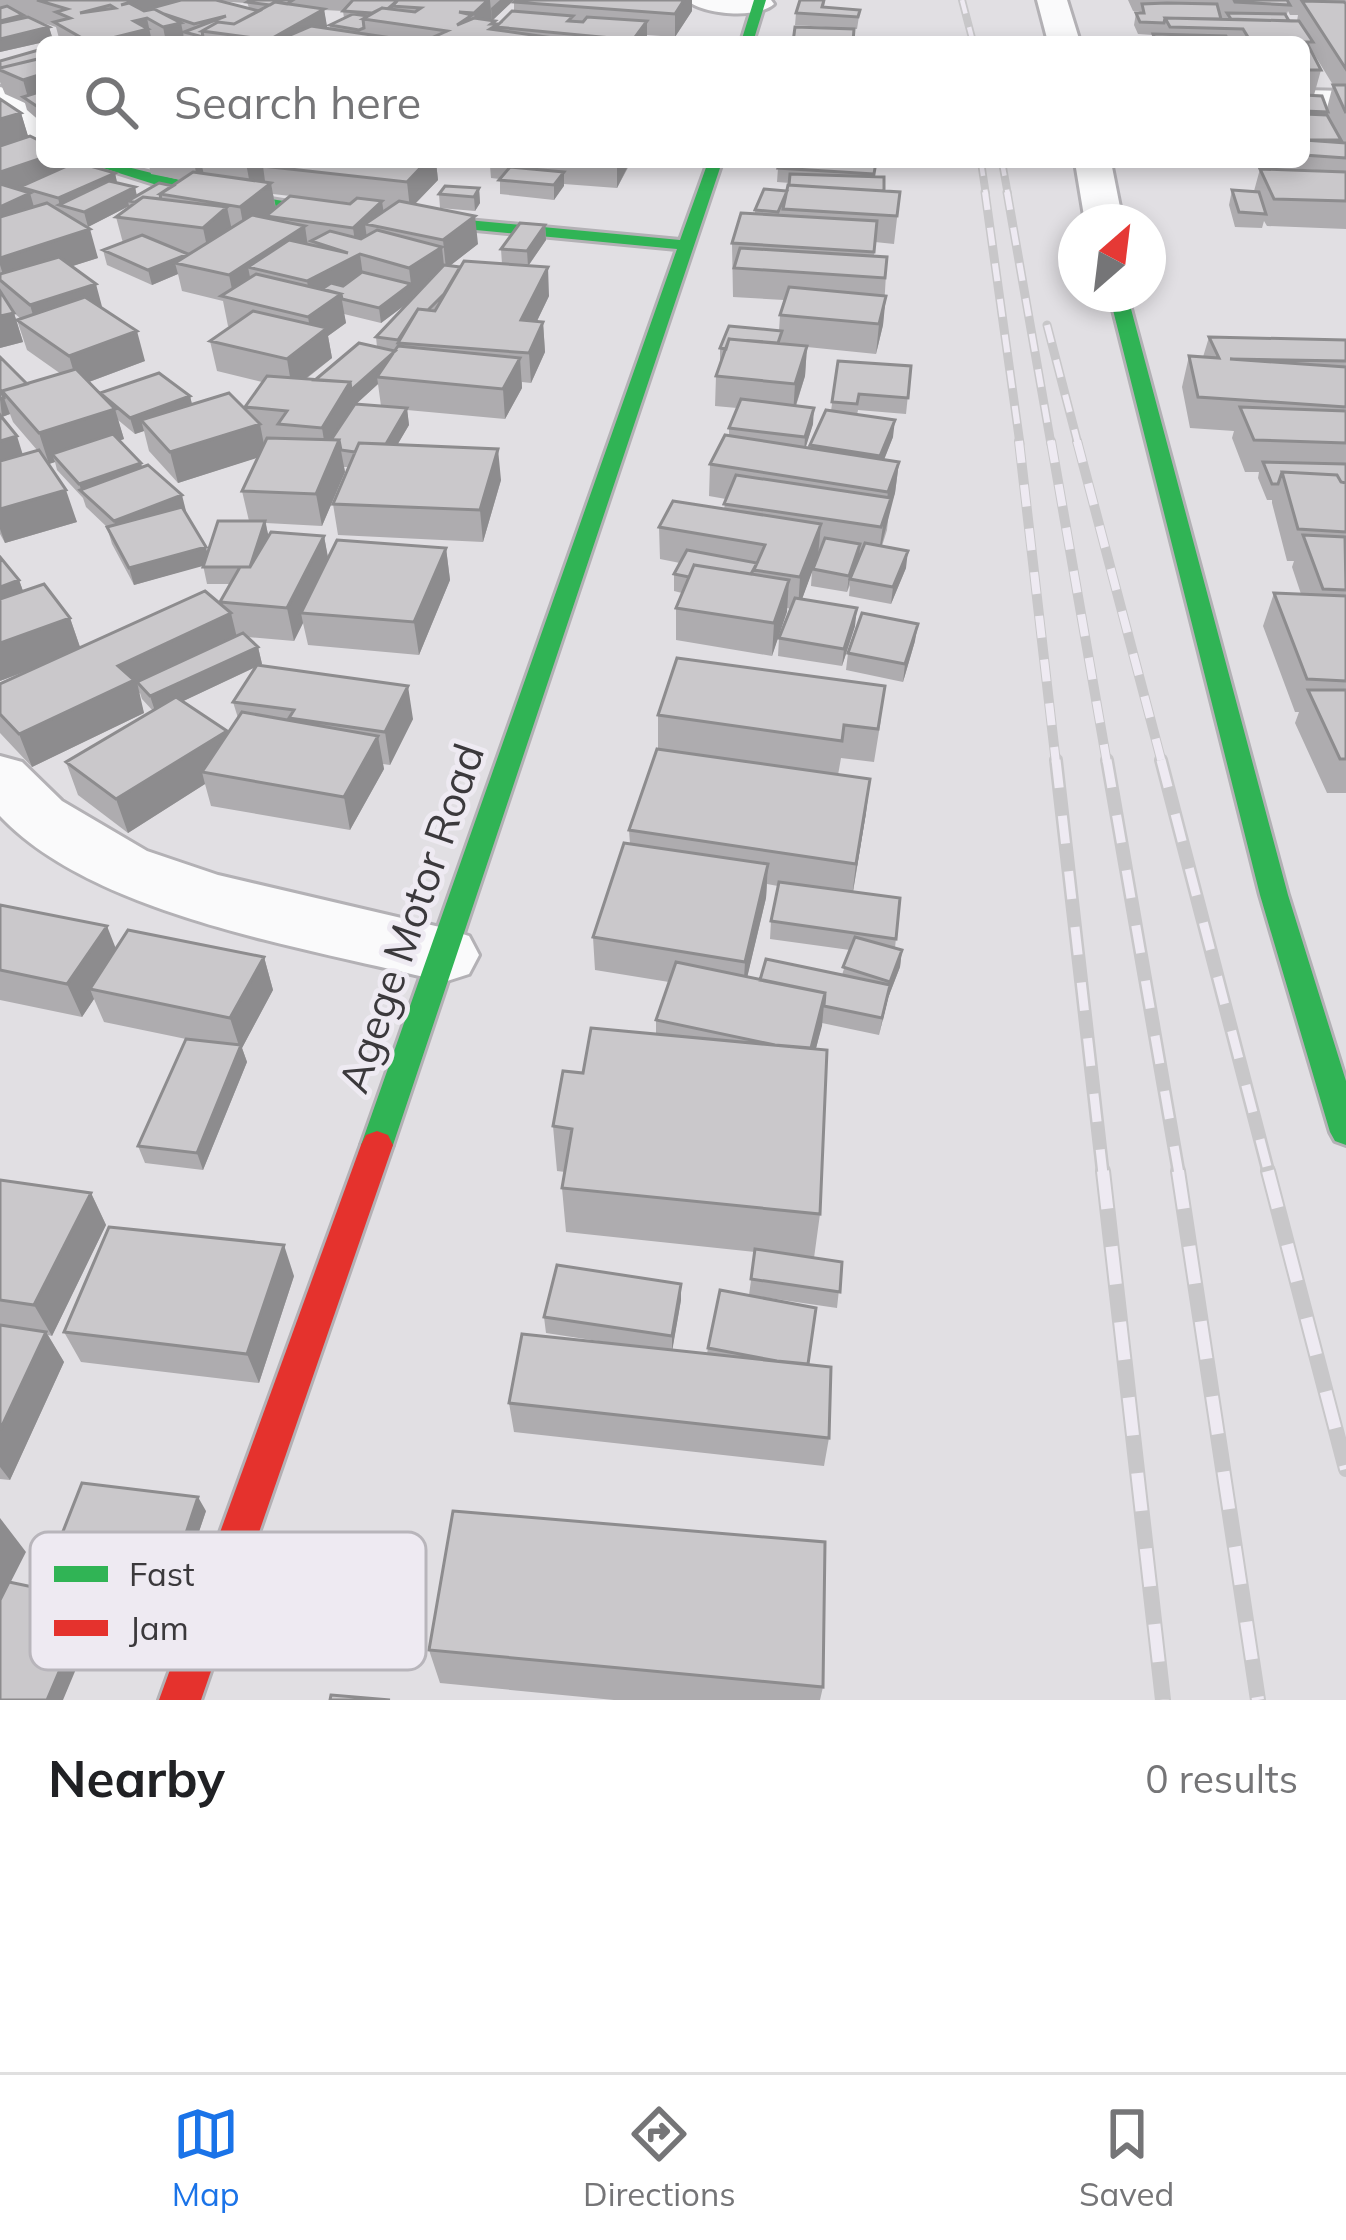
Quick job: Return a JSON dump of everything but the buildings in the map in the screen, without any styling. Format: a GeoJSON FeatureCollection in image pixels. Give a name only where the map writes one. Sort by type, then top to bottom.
{"type":"FeatureCollection","features":[{"type":"Feature","properties":{"kind":"main road"},"geometry":{"type":"LineString","coordinates":[[750,36],[759,2]]}},
{"type":"Feature","properties":{"kind":"main road"},"geometry":{"type":"LineString","coordinates":[[115,168],[158,184],[388,218],[686,245]]}},
{"type":"Feature","properties":{"kind":"main road","name":"Agege Motor Road"},"geometry":{"type":"LineString","coordinates":[[240,1532],[444,955],[713,168]]}},
{"type":"Feature","properties":{"kind":"main road"},"geometry":{"type":"LineString","coordinates":[[1123,312],[1274,895],[1346,1132]]}},
{"type":"Feature","properties":{"kind":"main road","name":"Agege Motor Road"},"geometry":{"type":"LineString","coordinates":[[180,1700],[191,1670]]}},
{"type":"Feature","properties":{"kind":"street"},"geometry":{"type":"LineString","coordinates":[[702,0],[759,2]]}},
{"type":"Feature","properties":{"kind":"street"},"geometry":{"type":"LineString","coordinates":[[1052,0],[1062,36]]}},
{"type":"Feature","properties":{"kind":"street"},"geometry":{"type":"LineString","coordinates":[[0,97],[36,134]]}},
{"type":"Feature","properties":{"kind":"street"},"geometry":{"type":"LineString","coordinates":[[1310,100],[1346,101]]}},
{"type":"Feature","properties":{"kind":"street"},"geometry":{"type":"LineString","coordinates":[[1094,168],[1100,204]]}},
{"type":"Feature","properties":{"kind":"street"},"geometry":{"type":"LineString","coordinates":[[0,777],[39,817],[123,868],[209,898],[444,955]]}},
{"type":"Feature","properties":{"kind":"railway"},"geometry":{"type":"LineString","coordinates":[[962,0],[971,36]]}},
{"type":"Feature","properties":{"kind":"railway"},"geometry":{"type":"LineString","coordinates":[[982,168],[986,195]]}},
{"type":"Feature","properties":{"kind":"railway"},"geometry":{"type":"LineString","coordinates":[[1003,168],[1008,195]]}},
{"type":"Feature","properties":{"kind":"railway"},"geometry":{"type":"LineString","coordinates":[[985,192],[1020,444]]}},
{"type":"Feature","properties":{"kind":"railway"},"geometry":{"type":"LineString","coordinates":[[1007,192],[1051,444]]}},
{"type":"Feature","properties":{"kind":"railway"},"geometry":{"type":"LineString","coordinates":[[1047,325],[1078,444]]}},
{"type":"Feature","properties":{"kind":"railway"},"geometry":{"type":"LineString","coordinates":[[1019,441],[1056,763]]}},
{"type":"Feature","properties":{"kind":"railway"},"geometry":{"type":"LineString","coordinates":[[1051,441],[1107,763]]}},
{"type":"Feature","properties":{"kind":"railway"},"geometry":{"type":"LineString","coordinates":[[1077,441],[1162,763]]}},
{"type":"Feature","properties":{"kind":"railway"},"geometry":{"type":"LineString","coordinates":[[1056,760],[1103,1174]]}},
{"type":"Feature","properties":{"kind":"railway"},"geometry":{"type":"LineString","coordinates":[[1107,760],[1179,1174]]}},
{"type":"Feature","properties":{"kind":"railway"},"geometry":{"type":"LineString","coordinates":[[1161,760],[1269,1174]]}},
{"type":"Feature","properties":{"kind":"railway"},"geometry":{"type":"LineString","coordinates":[[1103,1171],[1163,1700]]}},
{"type":"Feature","properties":{"kind":"railway"},"geometry":{"type":"LineString","coordinates":[[1178,1171],[1258,1700]]}},
{"type":"Feature","properties":{"kind":"railway"},"geometry":{"type":"LineString","coordinates":[[1268,1171],[1346,1469]]}},
{"type":"Feature","properties":{"kind":"traffic: fast"},"geometry":{"type":"LineString","coordinates":[[749,36],[760,0]]}},
{"type":"Feature","properties":{"kind":"traffic: fast"},"geometry":{"type":"LineString","coordinates":[[112,168],[308,210],[686,245]]}},
{"type":"Feature","properties":{"kind":"traffic: fast"},"geometry":{"type":"LineString","coordinates":[[377,1145],[713,168]]}},
{"type":"Feature","properties":{"kind":"traffic: fast"},"geometry":{"type":"LineString","coordinates":[[1123,312],[1274,895],[1346,1132]]}},
{"type":"Feature","properties":{"kind":"traffic: jam"},"geometry":{"type":"LineString","coordinates":[[240,1532],[377,1145]]}},
{"type":"Feature","properties":{"kind":"traffic: jam"},"geometry":{"type":"LineString","coordinates":[[180,1700],[191,1670]]}}]}
